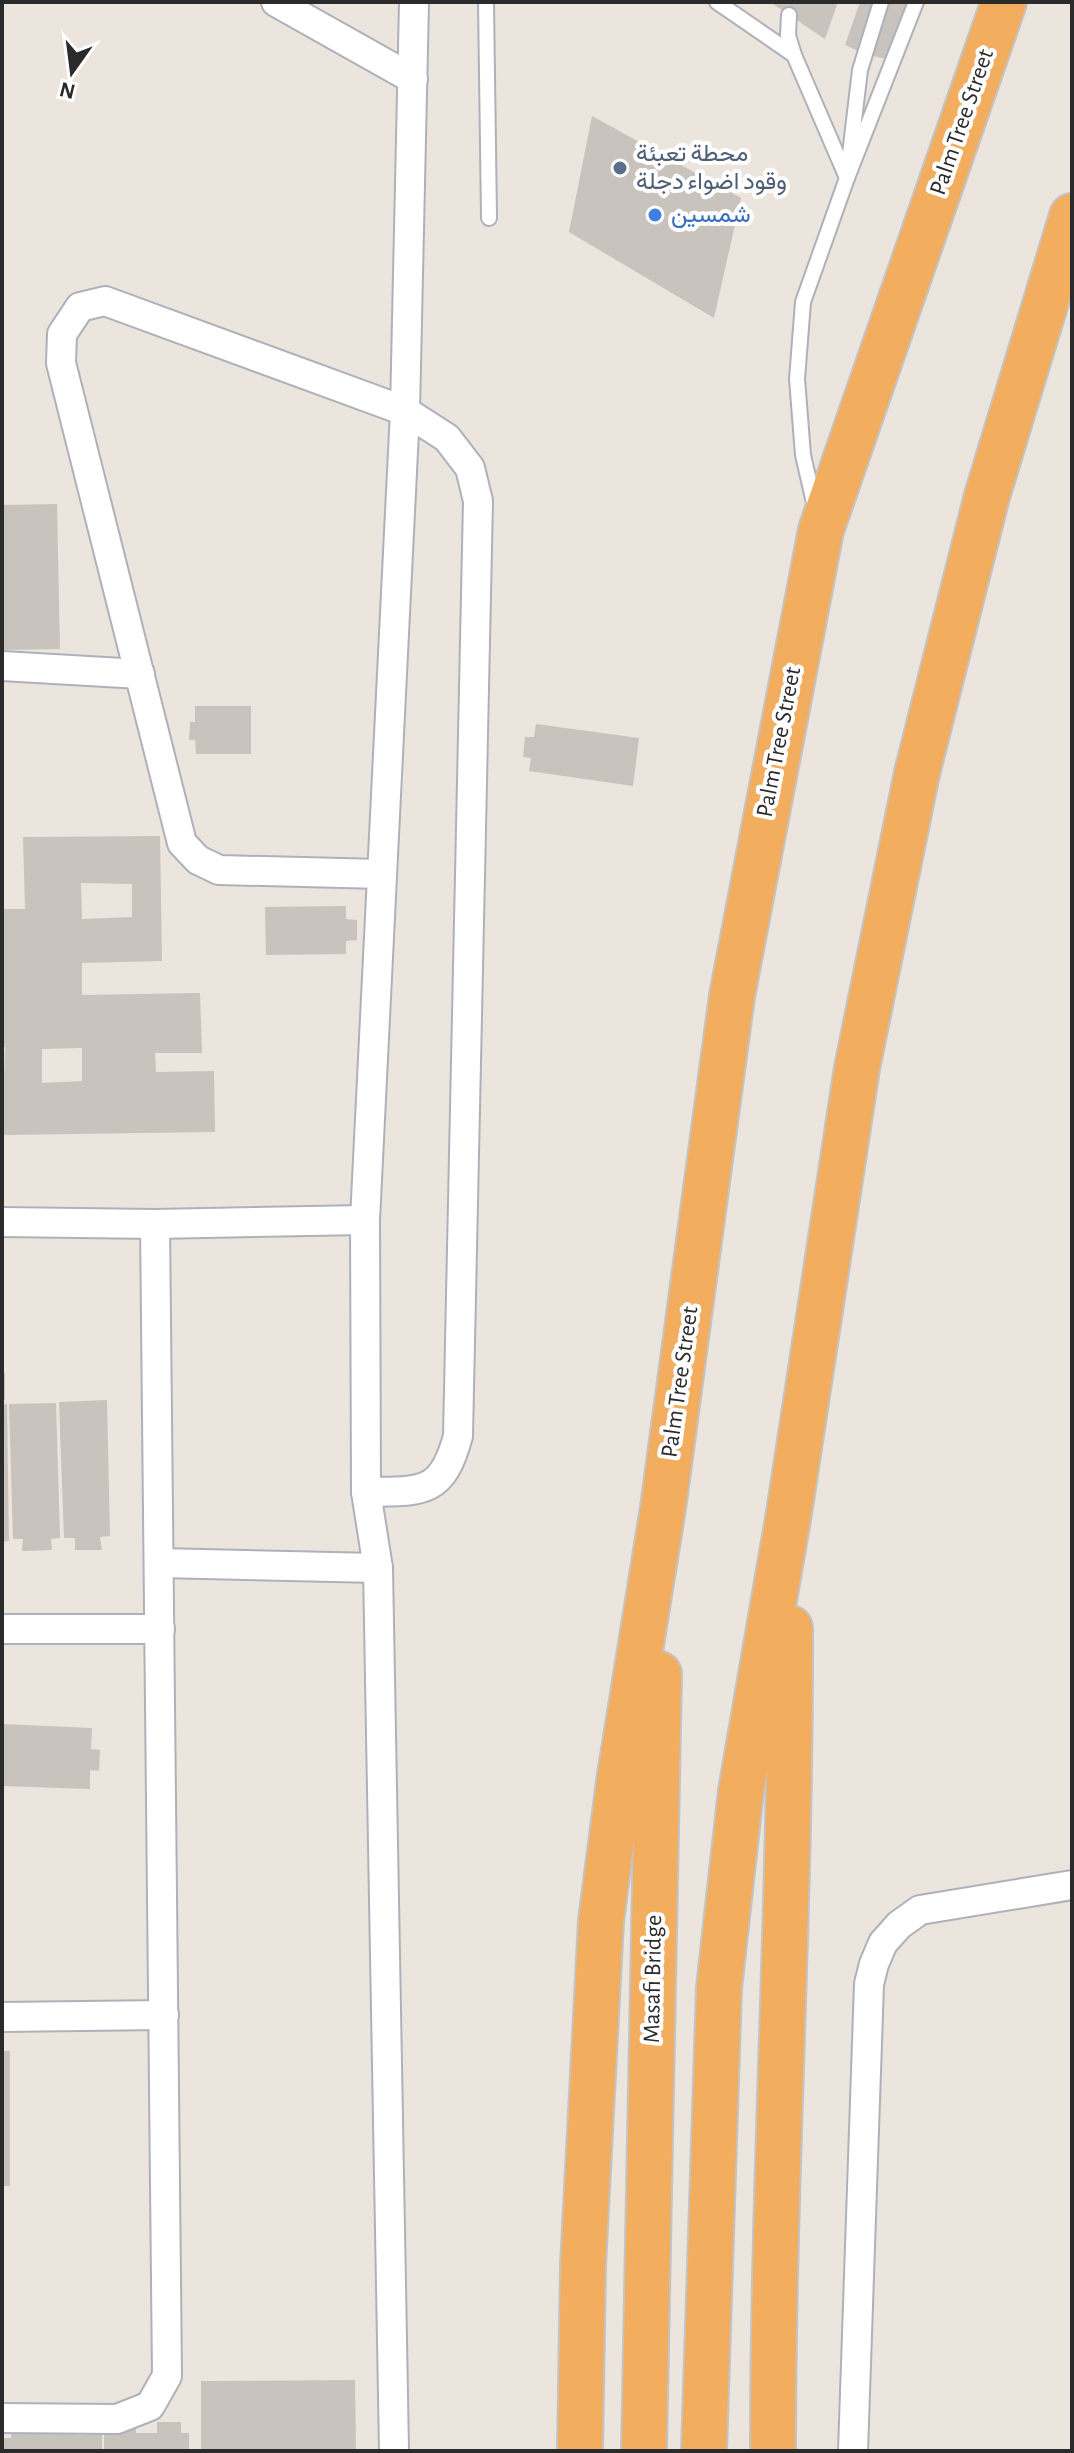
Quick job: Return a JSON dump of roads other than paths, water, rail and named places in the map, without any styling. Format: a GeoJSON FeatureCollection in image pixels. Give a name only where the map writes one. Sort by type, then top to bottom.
{"type":"FeatureCollection","features":[{"type":"Feature","properties":{"kind":"highway","name":"Palm Tree Street"},"geometry":{"type":"LineString","coordinates":[[663,1508],[732,996],[821,530],[1004,2]]}},
{"type":"Feature","properties":{"kind":"highway"},"geometry":{"type":"LineString","coordinates":[[704,2451],[719,1988],[741,1791],[789,1513],[857,1068],[917,773],[987,496],[1072,216]]}},
{"type":"Feature","properties":{"kind":"highway"},"geometry":{"type":"LineString","coordinates":[[580,2451],[583,2265],[601,1921],[620,1775],[663,1508]]}},
{"type":"Feature","properties":{"kind":"highway","name":"Masafi Bridge"},"geometry":{"type":"LineString","coordinates":[[644,2451],[663,1508]]}},
{"type":"Feature","properties":{"kind":"highway"},"geometry":{"type":"LineString","coordinates":[[773,2451],[773,2344],[790,1749],[789,1513]]}},
{"type":"Feature","properties":{"kind":"street"},"geometry":{"type":"LineString","coordinates":[[276,2],[413,79]]}},
{"type":"Feature","properties":{"kind":"street"},"geometry":{"type":"LineString","coordinates":[[394,2451],[378,1568],[366,1492],[365,1220],[405,411],[414,2]]}},
{"type":"Feature","properties":{"kind":"street"},"geometry":{"type":"LineString","coordinates":[[366,1492],[418,1491],[439,1480],[451,1461],[458,1436],[478,501],[470,468],[447,438],[405,411],[105,301],[80,307],[62,334],[61,363],[182,843],[198,860],[219,870],[381,874]]}},
{"type":"Feature","properties":{"kind":"street"},"geometry":{"type":"LineString","coordinates":[[2,666],[140,674]]}},
{"type":"Feature","properties":{"kind":"street"},"geometry":{"type":"LineString","coordinates":[[2,1222],[155,1224],[365,1220]]}},
{"type":"Feature","properties":{"kind":"street"},"geometry":{"type":"LineString","coordinates":[[2,2418],[117,2419],[150,2406],[167,2376],[155,1224]]}},
{"type":"Feature","properties":{"kind":"street"},"geometry":{"type":"LineString","coordinates":[[160,1563],[378,1568]]}},
{"type":"Feature","properties":{"kind":"street"},"geometry":{"type":"LineString","coordinates":[[2,1629],[160,1629]]}},
{"type":"Feature","properties":{"kind":"street"},"geometry":{"type":"LineString","coordinates":[[853,2451],[869,1984],[874,1964],[883,1943],[899,1925],[920,1910],[1072,1885]]}},
{"type":"Feature","properties":{"kind":"street"},"geometry":{"type":"LineString","coordinates":[[2,2017],[164,2015]]}},
{"type":"Feature","properties":{"kind":"lane"},"geometry":{"type":"LineString","coordinates":[[486,2],[489,218]]}},
{"type":"Feature","properties":{"kind":"lane"},"geometry":{"type":"LineString","coordinates":[[717,2],[794,55]]}},
{"type":"Feature","properties":{"kind":"lane"},"geometry":{"type":"LineString","coordinates":[[742,2],[748,23]]}},
{"type":"Feature","properties":{"kind":"lane"},"geometry":{"type":"LineString","coordinates":[[847,178],[860,70],[881,2]]}},
{"type":"Feature","properties":{"kind":"lane"},"geometry":{"type":"LineString","coordinates":[[821,530],[803,455],[797,379],[803,302],[847,178],[916,2]]}},
{"type":"Feature","properties":{"kind":"lane"},"geometry":{"type":"LineString","coordinates":[[789,15],[788,35],[794,55],[847,178]]}},
{"type":"Feature","properties":{"kind":"place","name":"محطة تعبئة وقود اضواء دجلة"},"geometry":{"type":"Point","coordinates":[620,168]}},
{"type":"Feature","properties":{"kind":"place","name":"شمسين"},"geometry":{"type":"Point","coordinates":[655,215]}}]}
